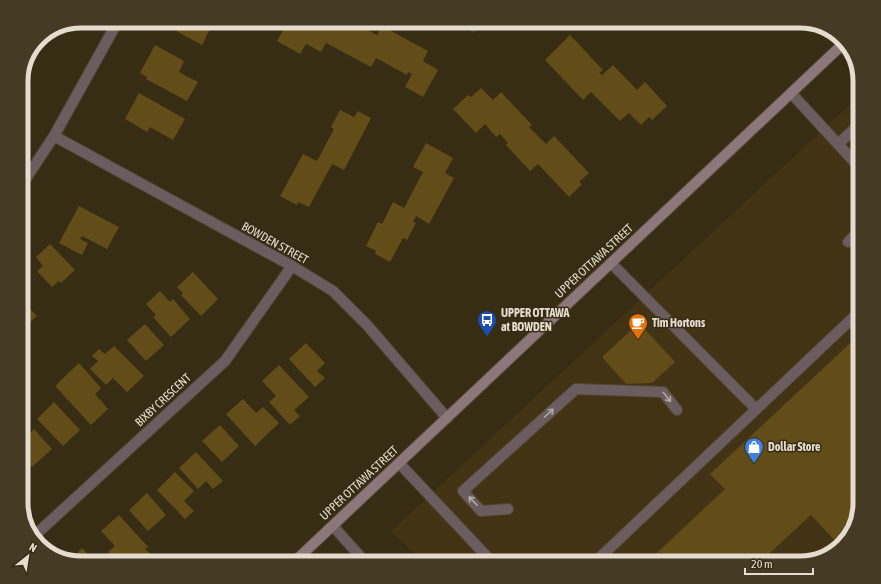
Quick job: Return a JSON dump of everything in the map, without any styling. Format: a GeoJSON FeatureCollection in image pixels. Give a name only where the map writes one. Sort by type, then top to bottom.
{"type":"FeatureCollection","features":[{"type":"Feature","properties":{"kind":"main road","name":"UPPER OTTAWA STREET"},"geometry":{"type":"LineString","coordinates":[[301,556],[840,46]]}},
{"type":"Feature","properties":{"kind":"street"},"geometry":{"type":"LineString","coordinates":[[28,175],[54,136],[114,28]]}},
{"type":"Feature","properties":{"kind":"street"},"geometry":{"type":"LineString","coordinates":[[791,93],[853,160]]}},
{"type":"Feature","properties":{"kind":"street"},"geometry":{"type":"LineString","coordinates":[[838,144],[853,130]]}},
{"type":"Feature","properties":{"kind":"street","name":"BOWDEN STREET"},"geometry":{"type":"LineString","coordinates":[[54,136],[292,266],[333,291],[367,325],[447,418]]}},
{"type":"Feature","properties":{"kind":"street"},"geometry":{"type":"LineString","coordinates":[[848,242],[853,237]]}},
{"type":"Feature","properties":{"kind":"street"},"geometry":{"type":"LineString","coordinates":[[611,263],[756,409]]}},
{"type":"Feature","properties":{"kind":"street","name":"BIXBY CRESCENT"},"geometry":{"type":"LineString","coordinates":[[38,534],[225,361],[292,266]]}},
{"type":"Feature","properties":{"kind":"street"},"geometry":{"type":"LineString","coordinates":[[601,556],[853,318]]}},
{"type":"Feature","properties":{"kind":"street"},"geometry":{"type":"LineString","coordinates":[[508,509],[481,511],[463,491],[576,389],[663,392],[677,410]]}},
{"type":"Feature","properties":{"kind":"street"},"geometry":{"type":"LineString","coordinates":[[399,463],[486,556]]}},
{"type":"Feature","properties":{"kind":"street"},"geometry":{"type":"LineString","coordinates":[[333,526],[360,556]]}},
{"type":"Feature","properties":{"kind":"shaded area"},"geometry":{"type":"Polygon","coordinates":[[[853,102],[853,510],[848,527],[835,543],[827,549],[807,556],[417,556],[391,531],[853,102]]]}},
{"type":"Feature","properties":{"kind":"green space"},"geometry":{"type":"Polygon","coordinates":[[[469,28],[479,28],[473,33],[469,28]]]}},
{"type":"Feature","properties":{"kind":"building"},"geometry":{"type":"Polygon","coordinates":[[[178,28],[210,28],[202,45],[176,31],[178,28]]]}},
{"type":"Feature","properties":{"kind":"building"},"geometry":{"type":"Polygon","coordinates":[[[284,28],[364,28],[377,35],[381,28],[386,28],[428,51],[423,61],[438,70],[423,97],[405,87],[412,74],[408,72],[407,75],[376,58],[371,67],[326,43],[321,52],[306,44],[300,54],[277,41],[284,28]]]}},
{"type":"Feature","properties":{"kind":"building"},"geometry":{"type":"Polygon","coordinates":[[[570,35],[603,70],[599,73],[602,75],[613,65],[637,90],[645,82],[667,106],[652,120],[649,117],[641,125],[629,113],[620,121],[591,92],[583,100],[545,60],[570,35]]]}},
{"type":"Feature","properties":{"kind":"building"},"geometry":{"type":"Polygon","coordinates":[[[155,45],[184,61],[179,72],[198,82],[187,101],[146,79],[147,77],[140,73],[155,45]]]}},
{"type":"Feature","properties":{"kind":"building"},"geometry":{"type":"Polygon","coordinates":[[[481,88],[493,100],[501,92],[532,125],[529,127],[546,144],[554,136],[589,173],[579,182],[582,184],[569,197],[538,164],[530,171],[506,145],[508,143],[500,134],[496,137],[485,124],[476,133],[453,109],[468,95],[471,97],[481,88]]]}},
{"type":"Feature","properties":{"kind":"building"},"geometry":{"type":"Polygon","coordinates":[[[139,93],[185,119],[173,140],[150,127],[147,132],[125,119],[139,93]]]}},
{"type":"Feature","properties":{"kind":"building"},"geometry":{"type":"Polygon","coordinates":[[[340,110],[354,117],[358,111],[371,118],[344,170],[332,164],[309,207],[298,202],[297,205],[280,196],[303,154],[317,161],[334,129],[331,127],[340,110]]]}},
{"type":"Feature","properties":{"kind":"building"},"geometry":{"type":"Polygon","coordinates":[[[426,143],[453,158],[445,173],[454,178],[429,224],[416,216],[413,222],[416,223],[407,240],[403,238],[390,262],[375,254],[376,251],[366,246],[378,222],[382,224],[393,202],[404,208],[423,172],[413,167],[426,143]]]}},
{"type":"Feature","properties":{"kind":"building"},"geometry":{"type":"Polygon","coordinates":[[[79,206],[119,227],[107,249],[82,236],[80,239],[88,243],[82,255],[59,243],[79,206]]]}},
{"type":"Feature","properties":{"kind":"building"},"geometry":{"type":"Polygon","coordinates":[[[50,244],[75,270],[61,283],[59,281],[52,287],[37,271],[43,266],[36,257],[50,244]]]}},
{"type":"Feature","properties":{"kind":"building"},"geometry":{"type":"Polygon","coordinates":[[[193,272],[218,299],[201,316],[181,295],[183,293],[177,287],[193,272]]]}},
{"type":"Feature","properties":{"kind":"building"},"geometry":{"type":"Polygon","coordinates":[[[160,291],[170,302],[173,299],[190,319],[171,337],[153,317],[156,315],[146,304],[160,291]]]}},
{"type":"Feature","properties":{"kind":"building"},"geometry":{"type":"Polygon","coordinates":[[[28,307],[37,316],[28,324],[28,307]]]}},
{"type":"Feature","properties":{"kind":"building","name":"Tim Hortons"},"geometry":{"type":"Polygon","coordinates":[[[639,323],[675,362],[652,383],[626,384],[602,357],[639,323]]]}},
{"type":"Feature","properties":{"kind":"building"},"geometry":{"type":"Polygon","coordinates":[[[145,324],[164,345],[146,361],[127,340],[145,324]]]}},
{"type":"Feature","properties":{"kind":"building"},"geometry":{"type":"Polygon","coordinates":[[[853,341],[853,510],[848,527],[836,542],[811,515],[767,556],[653,556],[725,489],[710,474],[853,341]]]}},
{"type":"Feature","properties":{"kind":"building"},"geometry":{"type":"Polygon","coordinates":[[[306,343],[325,363],[317,371],[325,378],[315,387],[289,359],[306,343]]]}},
{"type":"Feature","properties":{"kind":"building"},"geometry":{"type":"Polygon","coordinates":[[[114,346],[144,376],[127,392],[113,378],[106,385],[90,369],[98,361],[92,356],[99,349],[105,354],[114,346]]]}},
{"type":"Feature","properties":{"kind":"building"},"geometry":{"type":"Polygon","coordinates":[[[79,363],[101,388],[95,394],[108,409],[91,425],[55,386],[79,363]]]}},
{"type":"Feature","properties":{"kind":"building"},"geometry":{"type":"Polygon","coordinates":[[[279,365],[309,397],[294,410],[300,416],[290,425],[269,402],[276,396],[262,381],[279,365]]]}},
{"type":"Feature","properties":{"kind":"building"},"geometry":{"type":"Polygon","coordinates":[[[243,399],[256,413],[263,407],[279,423],[255,446],[226,414],[243,399]]]}},
{"type":"Feature","properties":{"kind":"building"},"geometry":{"type":"Polygon","coordinates":[[[54,402],[80,430],[63,446],[37,419],[54,402]]]}},
{"type":"Feature","properties":{"kind":"building"},"geometry":{"type":"Polygon","coordinates":[[[220,425],[239,446],[222,462],[202,441],[220,425]]]}},
{"type":"Feature","properties":{"kind":"building"},"geometry":{"type":"Polygon","coordinates":[[[34,429],[52,449],[32,467],[28,463],[28,435],[34,429]]]}},
{"type":"Feature","properties":{"kind":"building"},"geometry":{"type":"Polygon","coordinates":[[[196,452],[223,481],[213,489],[206,481],[198,489],[179,468],[196,452]]]}},
{"type":"Feature","properties":{"kind":"building"},"geometry":{"type":"Polygon","coordinates":[[[175,472],[194,491],[184,501],[194,511],[185,519],[157,490],[175,472]]]}},
{"type":"Feature","properties":{"kind":"building"},"geometry":{"type":"Polygon","coordinates":[[[147,493],[166,515],[148,531],[129,510],[147,493]]]}},
{"type":"Feature","properties":{"kind":"building"},"geometry":{"type":"Polygon","coordinates":[[[119,515],[148,547],[145,549],[151,554],[149,556],[112,556],[108,552],[115,546],[101,531],[119,515]]]}},
{"type":"Feature","properties":{"kind":"building"},"geometry":{"type":"Polygon","coordinates":[[[82,548],[90,556],[81,556],[74,556],[82,548]]]}},
{"type":"Feature","properties":{"kind":"place","name":"UPPER OTTAWA at BOWDEN"},"geometry":{"type":"Point","coordinates":[487,337]}},
{"type":"Feature","properties":{"kind":"place","name":"Tim Hortons"},"geometry":{"type":"Point","coordinates":[638,340]}},
{"type":"Feature","properties":{"kind":"place","name":"Dollar Store"},"geometry":{"type":"Point","coordinates":[754,464]}}]}
